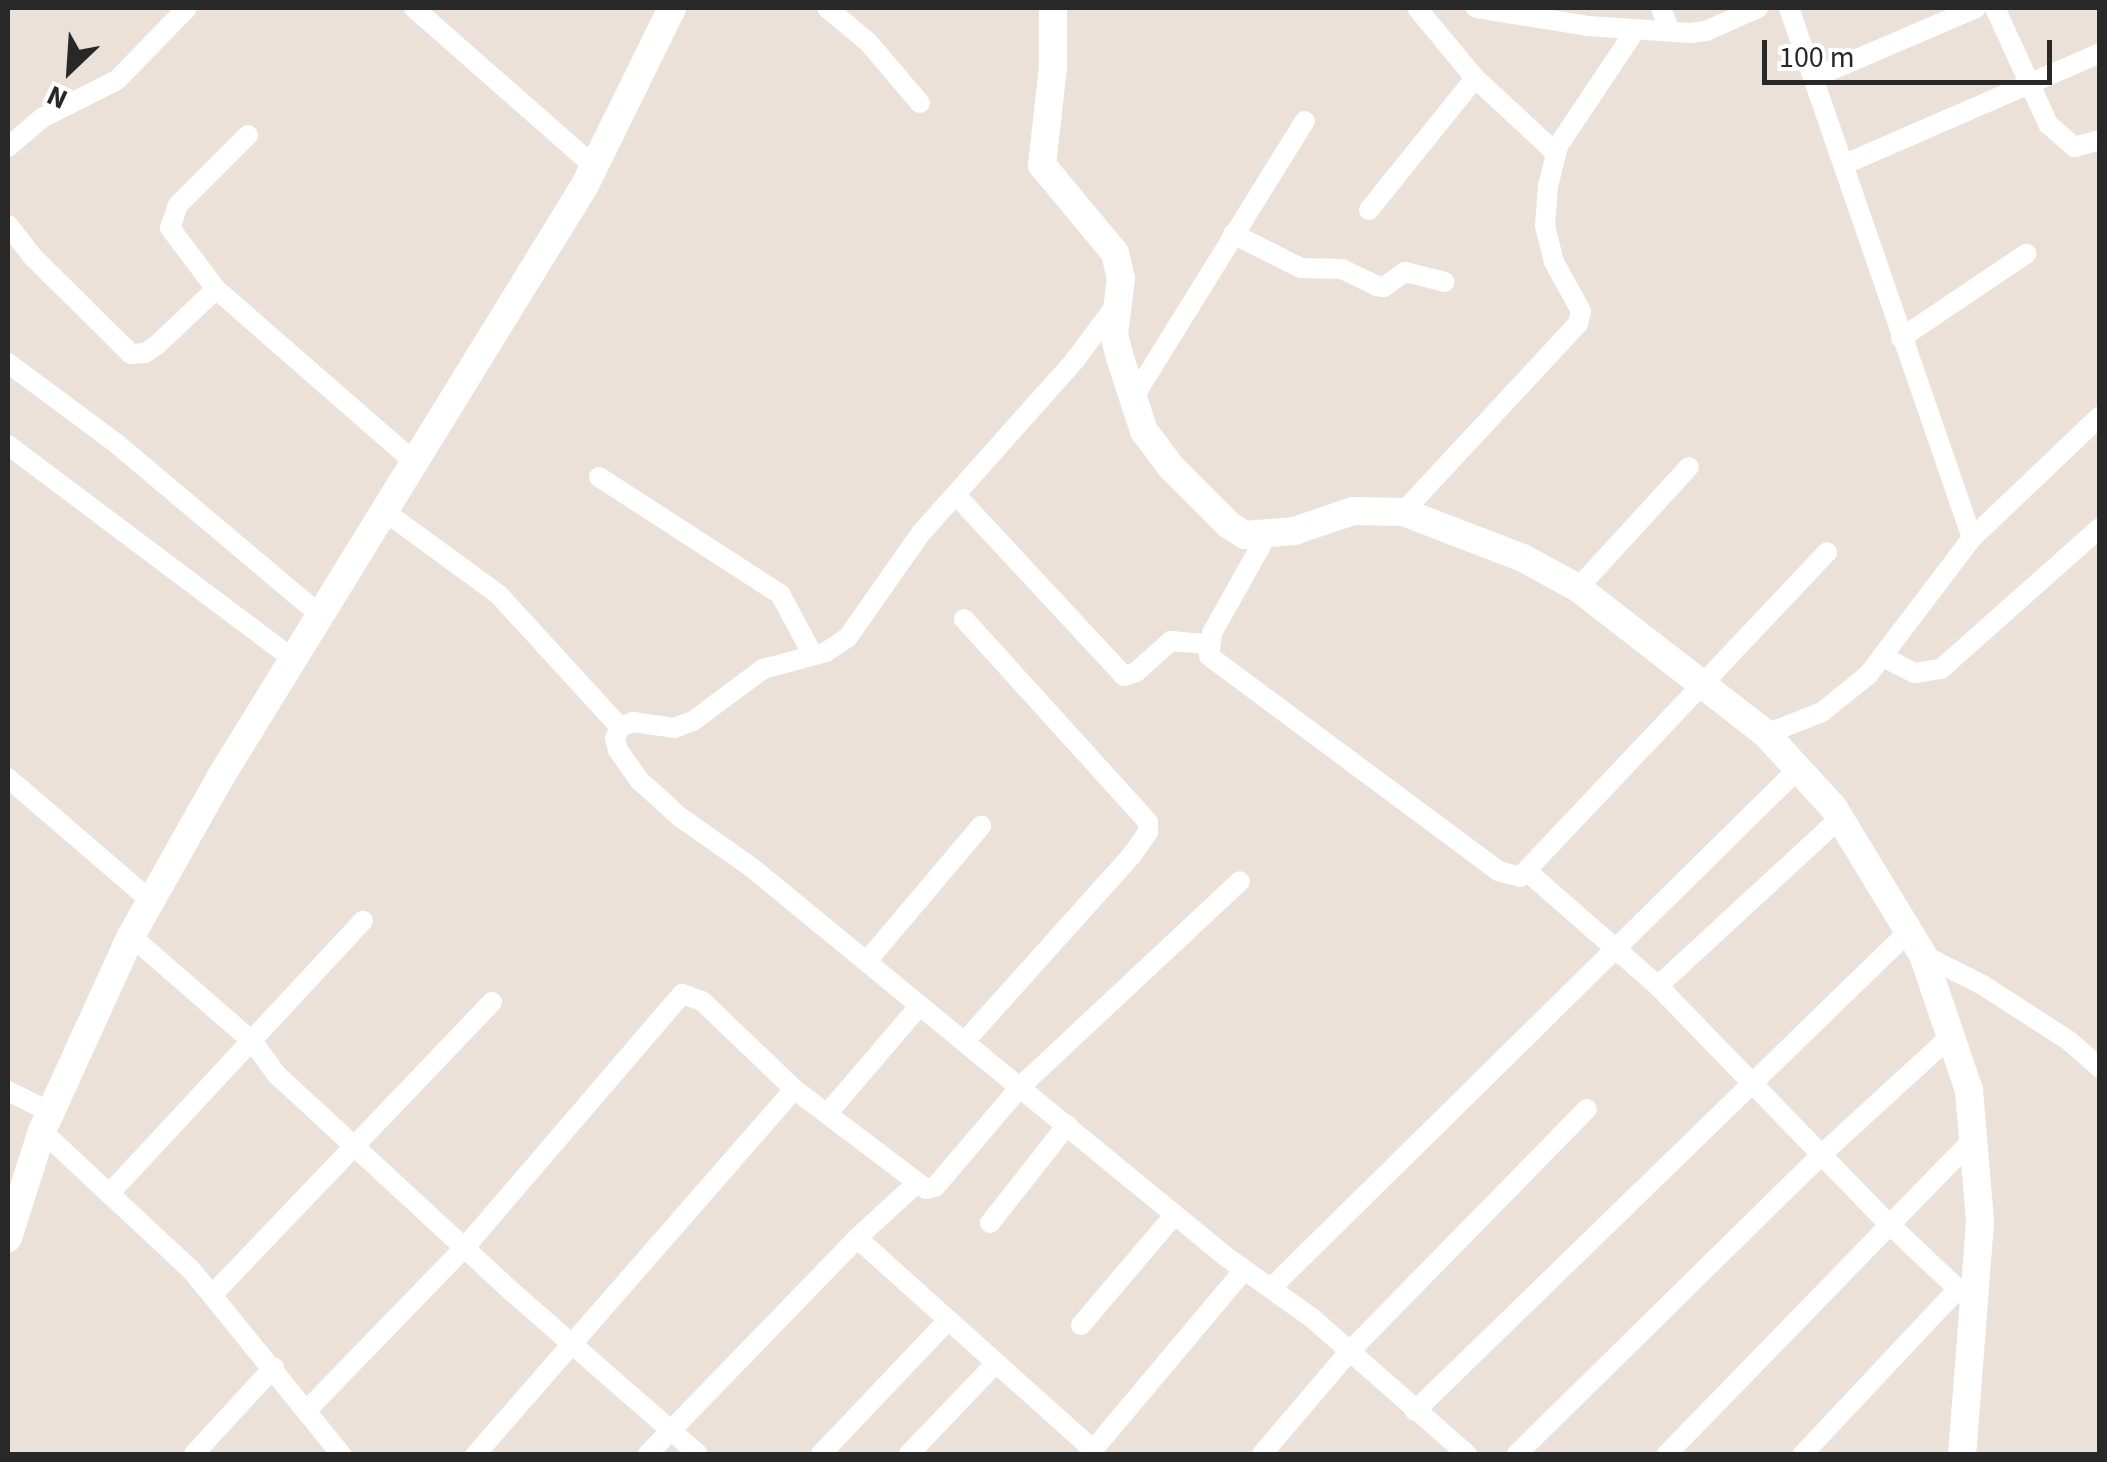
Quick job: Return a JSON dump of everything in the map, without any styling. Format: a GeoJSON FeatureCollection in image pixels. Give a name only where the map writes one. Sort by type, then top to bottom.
{"type":"FeatureCollection","features":[{"type":"Feature","properties":{"kind":"main road"},"geometry":{"type":"LineString","coordinates":[[8,1238],[46,1122],[132,936],[293,658],[594,166],[672,8]]}},
{"type":"Feature","properties":{"kind":"main road"},"geometry":{"type":"LineString","coordinates":[[1053,8],[1053,67],[1042,165],[1115,253],[1120,299],[1114,334],[1144,431],[1170,467],[1230,525],[1245,534],[1267,535],[1353,512],[1403,512],[1523,558],[1578,588],[1766,734],[1840,818],[1915,944],[1969,1090],[1980,1222],[1967,1298],[1962,1454]]}},
{"type":"Feature","properties":{"kind":"street"},"geometry":{"type":"LineString","coordinates":[[8,146],[42,118],[117,80],[188,8]]}},
{"type":"Feature","properties":{"kind":"street"},"geometry":{"type":"LineString","coordinates":[[414,8],[594,166]]}},
{"type":"Feature","properties":{"kind":"street"},"geometry":{"type":"LineString","coordinates":[[828,8],[868,42],[920,103]]}},
{"type":"Feature","properties":{"kind":"street"},"geometry":{"type":"LineString","coordinates":[[1417,8],[1475,78],[1555,152]]}},
{"type":"Feature","properties":{"kind":"street"},"geometry":{"type":"LineString","coordinates":[[1476,8],[1670,31],[1706,31],[1758,8]]}},
{"type":"Feature","properties":{"kind":"street"},"geometry":{"type":"LineString","coordinates":[[1661,8],[1670,31]]}},
{"type":"Feature","properties":{"kind":"street"},"geometry":{"type":"LineString","coordinates":[[1788,8],[1972,538]]}},
{"type":"Feature","properties":{"kind":"street"},"geometry":{"type":"LineString","coordinates":[[1814,77],[1976,8]]}},
{"type":"Feature","properties":{"kind":"street"},"geometry":{"type":"LineString","coordinates":[[1995,8],[2048,124],[2074,147],[2100,140]]}},
{"type":"Feature","properties":{"kind":"street"},"geometry":{"type":"LineString","coordinates":[[1403,512],[1578,324],[1581,311],[1554,262],[1545,226],[1555,152],[1636,29]]}},
{"type":"Feature","properties":{"kind":"street"},"geometry":{"type":"LineString","coordinates":[[1845,164],[2100,52]]}},
{"type":"Feature","properties":{"kind":"street"},"geometry":{"type":"LineString","coordinates":[[1369,210],[1475,78]]}},
{"type":"Feature","properties":{"kind":"street"},"geometry":{"type":"LineString","coordinates":[[1133,398],[1305,121]]}},
{"type":"Feature","properties":{"kind":"street"},"geometry":{"type":"LineString","coordinates":[[248,134],[178,205],[170,222],[174,234],[212,292],[414,462]]}},
{"type":"Feature","properties":{"kind":"street"},"geometry":{"type":"LineString","coordinates":[[8,224],[32,257],[131,354],[145,353],[157,345],[212,292]]}},
{"type":"Feature","properties":{"kind":"street"},"geometry":{"type":"LineString","coordinates":[[1234,234],[1301,268],[1342,269],[1377,286],[1384,287],[1405,272],[1445,282]]}},
{"type":"Feature","properties":{"kind":"street"},"geometry":{"type":"LineString","coordinates":[[1901,338],[2026,254]]}},
{"type":"Feature","properties":{"kind":"street"},"geometry":{"type":"LineString","coordinates":[[1120,299],[1075,360],[921,533],[848,637],[813,656],[763,669],[693,721],[674,728],[633,722],[620,727],[615,738],[618,750],[639,780],[1244,1270],[1312,1318],[1453,1450]]}},
{"type":"Feature","properties":{"kind":"street"},"geometry":{"type":"LineString","coordinates":[[8,363],[118,444],[320,615]]}},
{"type":"Feature","properties":{"kind":"street"},"geometry":{"type":"LineString","coordinates":[[1766,734],[1822,712],[1882,658],[1972,538],[2100,416]]}},
{"type":"Feature","properties":{"kind":"street"},"geometry":{"type":"LineString","coordinates":[[8,445],[293,658]]}},
{"type":"Feature","properties":{"kind":"street"},"geometry":{"type":"LineString","coordinates":[[1578,588],[1689,467]]}},
{"type":"Feature","properties":{"kind":"street"},"geometry":{"type":"LineString","coordinates":[[599,477],[780,594],[813,656]]}},
{"type":"Feature","properties":{"kind":"street"},"geometry":{"type":"LineString","coordinates":[[956,495],[1124,676],[1136,672],[1171,641],[1207,644]]}},
{"type":"Feature","properties":{"kind":"street"},"geometry":{"type":"LineString","coordinates":[[384,511],[498,594],[620,727]]}},
{"type":"Feature","properties":{"kind":"street"},"geometry":{"type":"LineString","coordinates":[[1882,658],[1915,674],[1940,669],[2100,528]]}},
{"type":"Feature","properties":{"kind":"street"},"geometry":{"type":"LineString","coordinates":[[1267,535],[1207,644],[1209,656],[1498,871],[1520,878],[1529,873],[1701,683],[1827,552]]}},
{"type":"Feature","properties":{"kind":"street"},"geometry":{"type":"LineString","coordinates":[[964,618],[1148,822],[1148,832],[1132,856],[965,1042]]}},
{"type":"Feature","properties":{"kind":"street"},"geometry":{"type":"LineString","coordinates":[[1270,1288],[1798,769]]}},
{"type":"Feature","properties":{"kind":"street"},"geometry":{"type":"LineString","coordinates":[[8,778],[151,901]]}},
{"type":"Feature","properties":{"kind":"street"},"geometry":{"type":"LineString","coordinates":[[1658,986],[1840,818]]}},
{"type":"Feature","properties":{"kind":"street"},"geometry":{"type":"LineString","coordinates":[[867,961],[981,826]]}},
{"type":"Feature","properties":{"kind":"street"},"geometry":{"type":"LineString","coordinates":[[1529,873],[1618,947],[1888,1224],[1967,1298],[1803,1454]]}},
{"type":"Feature","properties":{"kind":"street"},"geometry":{"type":"LineString","coordinates":[[308,1410],[466,1246],[682,994],[702,1000],[794,1088],[916,1184],[936,1186],[1020,1087],[1240,881]]}},
{"type":"Feature","properties":{"kind":"street"},"geometry":{"type":"LineString","coordinates":[[110,1194],[363,921]]}},
{"type":"Feature","properties":{"kind":"street"},"geometry":{"type":"LineString","coordinates":[[132,936],[253,1042],[276,1074],[698,1454]]}},
{"type":"Feature","properties":{"kind":"street"},"geometry":{"type":"LineString","coordinates":[[1415,1412],[1751,1085],[1915,944],[2068,1040],[2100,1068]]}},
{"type":"Feature","properties":{"kind":"street"},"geometry":{"type":"LineString","coordinates":[[212,1294],[492,1002]]}},
{"type":"Feature","properties":{"kind":"street"},"geometry":{"type":"LineString","coordinates":[[827,1114],[920,1004]]}},
{"type":"Feature","properties":{"kind":"street"},"geometry":{"type":"LineString","coordinates":[[1517,1454],[1821,1155],[1951,1036]]}},
{"type":"Feature","properties":{"kind":"street"},"geometry":{"type":"LineString","coordinates":[[476,1454],[576,1344],[794,1088]]}},
{"type":"Feature","properties":{"kind":"street"},"geometry":{"type":"LineString","coordinates":[[8,1091],[46,1122],[110,1194],[212,1294],[274,1366],[341,1454]]}},
{"type":"Feature","properties":{"kind":"street"},"geometry":{"type":"LineString","coordinates":[[1262,1454],[1349,1352],[1587,1109]]}},
{"type":"Feature","properties":{"kind":"street"},"geometry":{"type":"LineString","coordinates":[[990,1223],[1067,1126]]}},
{"type":"Feature","properties":{"kind":"street"},"geometry":{"type":"LineString","coordinates":[[1668,1454],[1973,1139]]}},
{"type":"Feature","properties":{"kind":"street"},"geometry":{"type":"LineString","coordinates":[[648,1454],[857,1238],[916,1184]]}},
{"type":"Feature","properties":{"kind":"street"},"geometry":{"type":"LineString","coordinates":[[1081,1324],[1175,1214]]}},
{"type":"Feature","properties":{"kind":"street"},"geometry":{"type":"LineString","coordinates":[[857,1238],[1093,1453],[1244,1270]]}},
{"type":"Feature","properties":{"kind":"street"},"geometry":{"type":"LineString","coordinates":[[821,1454],[948,1320]]}},
{"type":"Feature","properties":{"kind":"street"},"geometry":{"type":"LineString","coordinates":[[909,1454],[996,1363]]}},
{"type":"Feature","properties":{"kind":"street"},"geometry":{"type":"LineString","coordinates":[[194,1454],[274,1366]]}}]}
